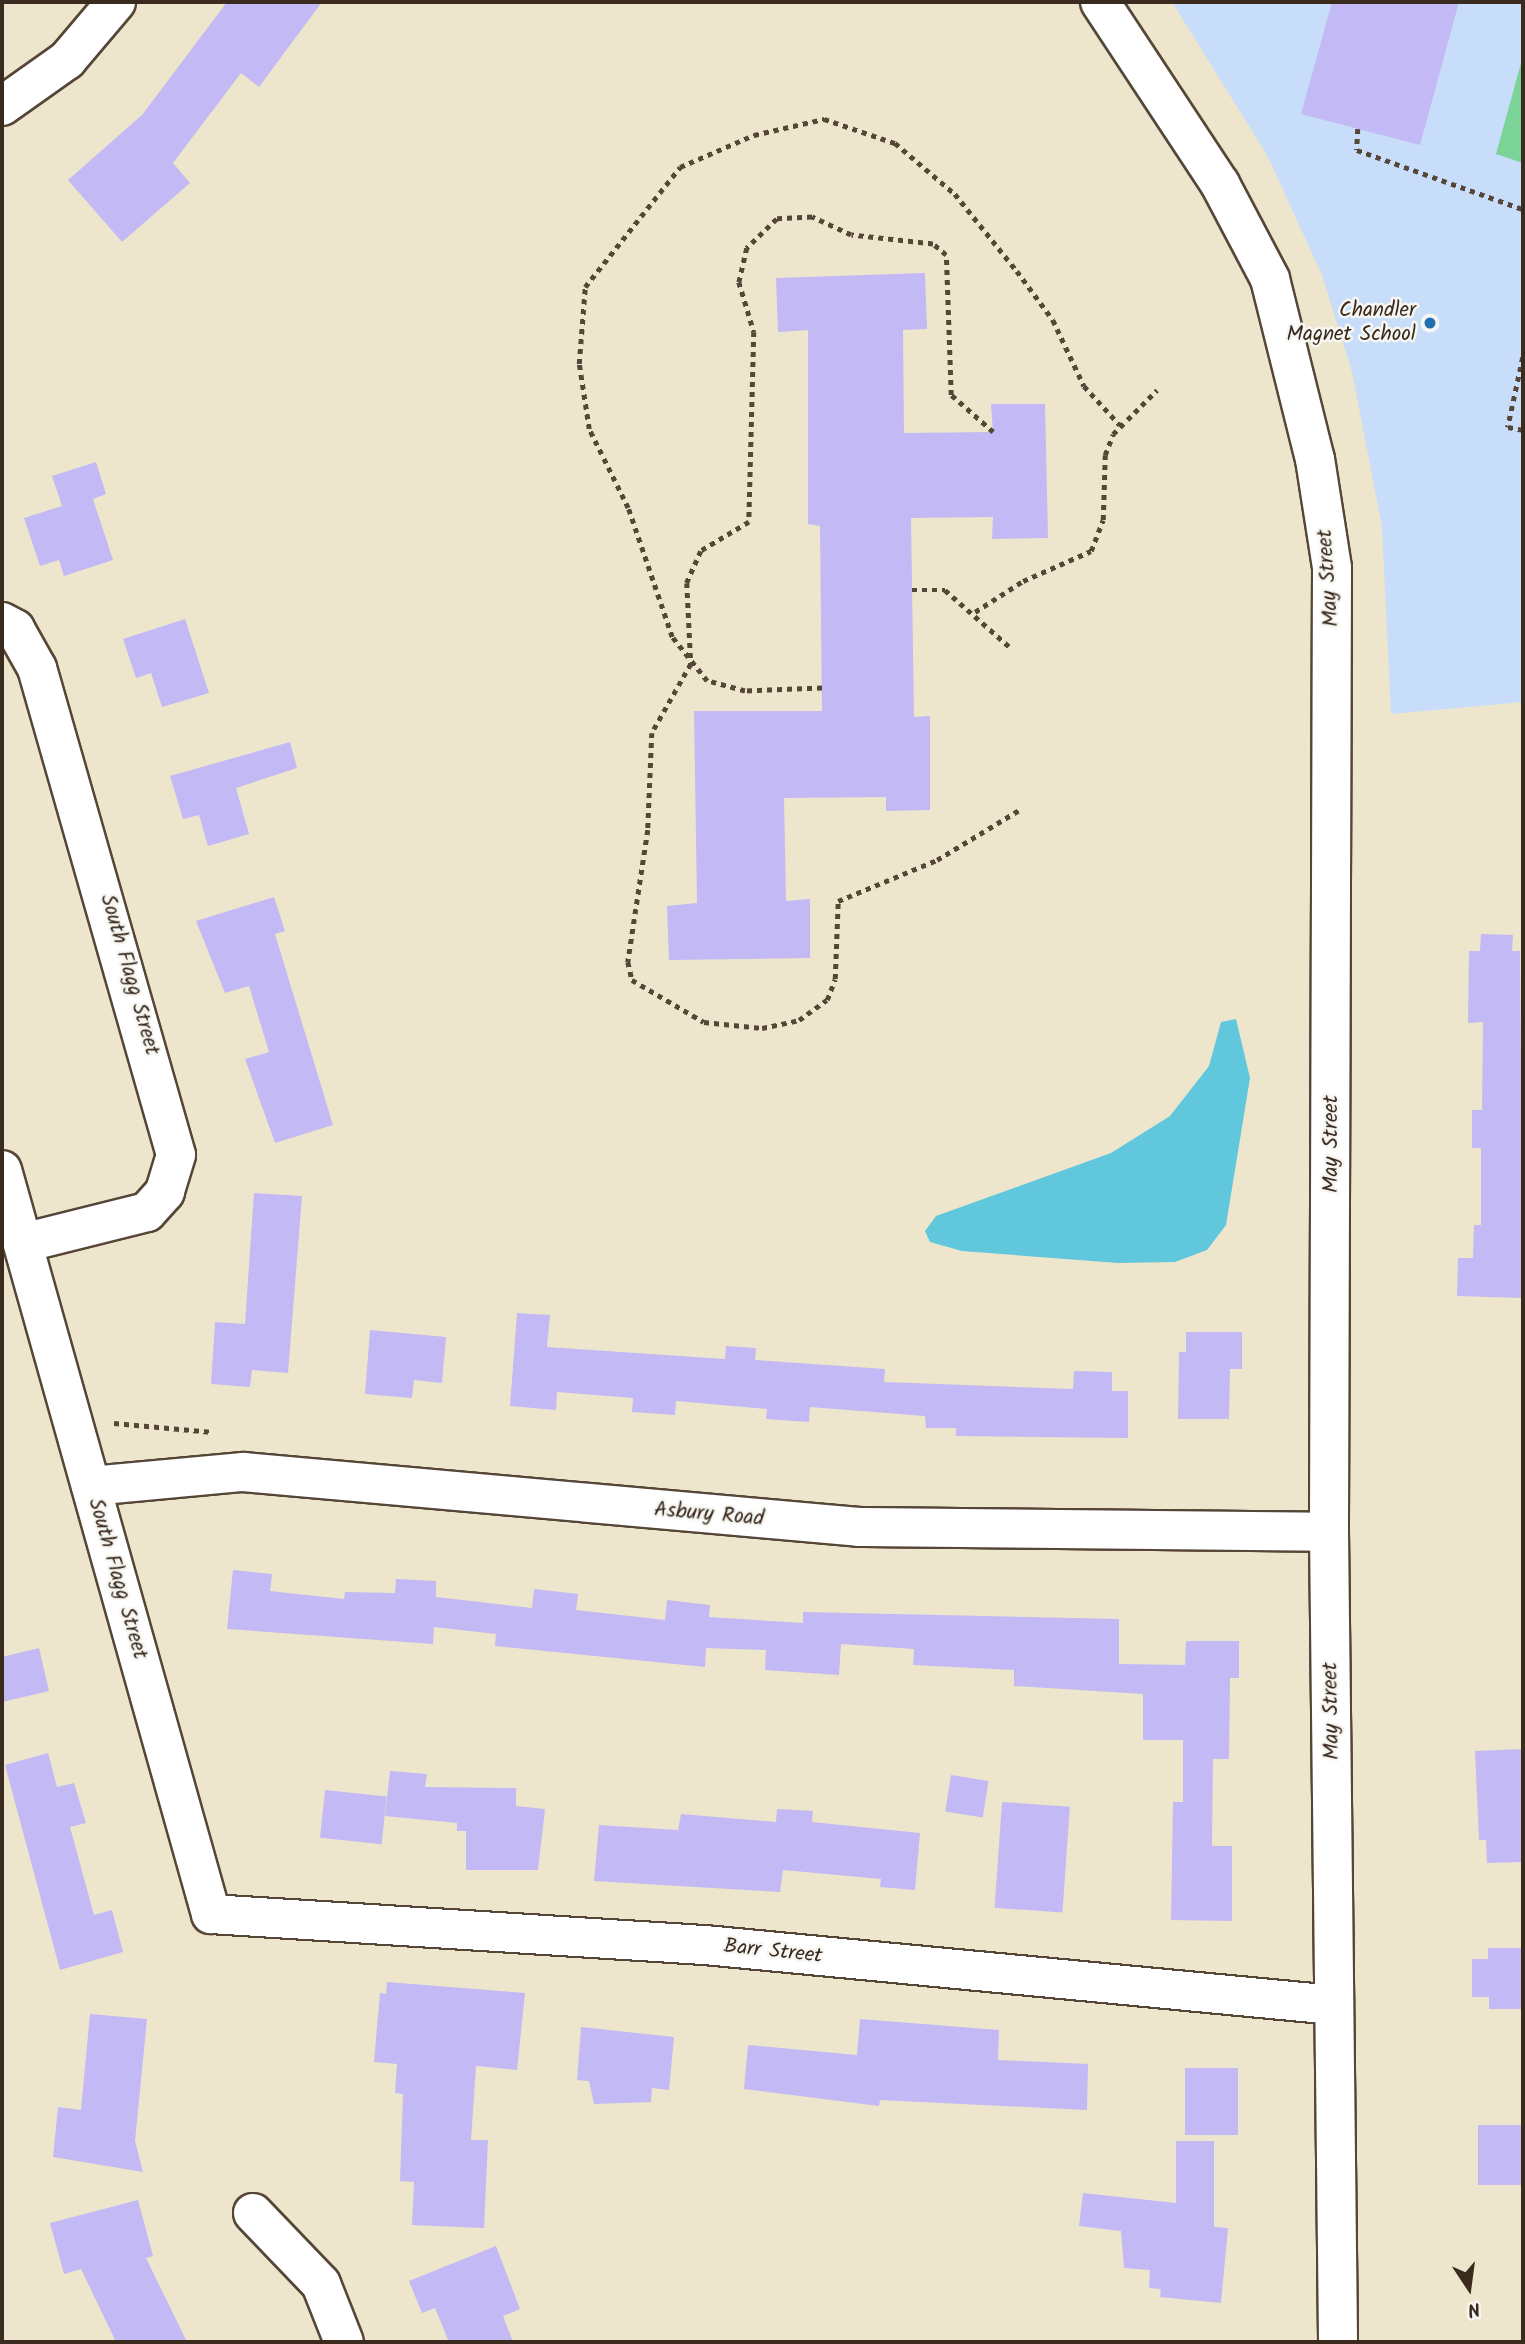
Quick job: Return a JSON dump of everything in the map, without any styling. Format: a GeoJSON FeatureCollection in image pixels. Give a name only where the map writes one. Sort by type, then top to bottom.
{"type":"FeatureCollection","features":[{"type":"Feature","properties":{"kind":"street"},"geometry":{"type":"LineString","coordinates":[[2,106],[67,60],[116,2]]}},
{"type":"Feature","properties":{"kind":"street","name":"May Street"},"geometry":{"type":"LineString","coordinates":[[1100,2],[1220,184],[1270,279],[1326,522],[1334,682],[1329,1532],[1338,2342]]}},
{"type":"Feature","properties":{"kind":"street","name":"South Flagg Street"},"geometry":{"type":"LineString","coordinates":[[2,622],[15,629],[37,668],[176,1155],[165,1192],[147,1212],[23,1243]]}},
{"type":"Feature","properties":{"kind":"street","name":"South Flagg Street"},"geometry":{"type":"LineString","coordinates":[[2,1170],[211,1914]]}},
{"type":"Feature","properties":{"kind":"street","name":"Asbury Road"},"geometry":{"type":"LineString","coordinates":[[91,1486],[243,1472],[859,1527],[1329,1532]]}},
{"type":"Feature","properties":{"kind":"street","name":"Barr Street"},"geometry":{"type":"LineString","coordinates":[[211,1914],[705,1945],[1334,2005]]}},
{"type":"Feature","properties":{"kind":"street"},"geometry":{"type":"LineString","coordinates":[[253,2213],[321,2284],[344,2342]]}},
{"type":"Feature","properties":{"kind":"path"},"geometry":{"type":"LineString","coordinates":[[822,688],[745,691],[707,681],[691,664],[672,637],[628,508],[589,429],[579,364],[584,287],[680,167],[754,135],[824,119],[895,143],[955,194],[1017,271],[1053,320],[1084,386],[1120,425]]}},
{"type":"Feature","properties":{"kind":"path"},"geometry":{"type":"LineString","coordinates":[[1359,129],[1357,150],[1523,209]]}},
{"type":"Feature","properties":{"kind":"path"},"geometry":{"type":"LineString","coordinates":[[993,432],[951,395],[946,255],[933,244],[851,235],[812,217],[777,219],[747,248],[739,282],[754,332],[749,522],[701,551],[687,583],[691,664],[652,733],[648,830],[628,962],[632,980],[704,1022],[762,1028],[799,1020],[827,1000],[835,979],[838,901],[937,860],[1021,809]]}},
{"type":"Feature","properties":{"kind":"path"},"geometry":{"type":"LineString","coordinates":[[1523,356],[1508,427],[1523,430]]}},
{"type":"Feature","properties":{"kind":"path"},"geometry":{"type":"LineString","coordinates":[[975,612],[1023,581],[1091,551],[1103,520],[1105,455],[1120,425],[1157,390]]}},
{"type":"Feature","properties":{"kind":"path"},"geometry":{"type":"LineString","coordinates":[[912,590],[945,590],[975,612],[1011,649]]}},
{"type":"Feature","properties":{"kind":"shaded area","name":"Chandler Magnet School"},"geometry":{"type":"Polygon","coordinates":[[[1172,2],[1523,2],[1523,702],[1391,714],[1382,527],[1352,372],[1322,275],[1267,155],[1172,2]]]}},
{"type":"Feature","properties":{"kind":"green space"},"geometry":{"type":"Polygon","coordinates":[[[1523,56],[1523,163],[1496,154],[1523,56]]]}},
{"type":"Feature","properties":{"kind":"water"},"geometry":{"type":"Polygon","coordinates":[[[1236,1019],[1250,1078],[1226,1225],[1207,1250],[1175,1262],[1118,1263],[962,1251],[930,1242],[925,1231],[936,1216],[1111,1153],[1170,1116],[1209,1066],[1221,1022],[1236,1019]]]}},
{"type":"Feature","properties":{"kind":"building"},"geometry":{"type":"Polygon","coordinates":[[[227,2],[322,2],[259,87],[241,73],[173,163],[190,183],[122,242],[68,180],[142,115],[227,2]]]}},
{"type":"Feature","properties":{"kind":"building"},"geometry":{"type":"Polygon","coordinates":[[[1332,2],[1459,2],[1420,145],[1301,114],[1332,2]]]}},
{"type":"Feature","properties":{"kind":"building"},"geometry":{"type":"Polygon","coordinates":[[[925,273],[927,329],[903,330],[904,433],[993,432],[991,404],[1045,404],[1048,538],[992,539],[993,517],[911,518],[914,717],[930,716],[930,810],[886,811],[886,797],[784,798],[786,901],[810,899],[810,958],[669,960],[667,906],[697,903],[694,711],[822,711],[820,526],[808,524],[808,330],[778,332],[776,278],[925,273]]]}},
{"type":"Feature","properties":{"kind":"building"},"geometry":{"type":"Polygon","coordinates":[[[96,462],[106,494],[93,499],[113,560],[64,576],[59,560],[40,566],[24,518],[62,506],[52,476],[96,462]]]}},
{"type":"Feature","properties":{"kind":"building"},"geometry":{"type":"Polygon","coordinates":[[[185,619],[209,693],[162,707],[151,673],[136,678],[123,639],[185,619]]]}},
{"type":"Feature","properties":{"kind":"building"},"geometry":{"type":"Polygon","coordinates":[[[290,742],[297,768],[236,788],[249,834],[208,846],[199,815],[183,819],[170,776],[290,742]]]}},
{"type":"Feature","properties":{"kind":"building"},"geometry":{"type":"Polygon","coordinates":[[[274,897],[285,931],[275,934],[333,1125],[275,1143],[245,1059],[269,1052],[249,986],[225,993],[196,921],[274,897]]]}},
{"type":"Feature","properties":{"kind":"building"},"geometry":{"type":"Polygon","coordinates":[[[1481,934],[1513,935],[1512,951],[1520,951],[1523,1298],[1457,1296],[1458,1258],[1473,1258],[1474,1225],[1481,1225],[1481,1148],[1472,1148],[1472,1110],[1482,1110],[1483,1022],[1468,1023],[1469,951],[1480,951],[1481,934]]]}},
{"type":"Feature","properties":{"kind":"building"},"geometry":{"type":"Polygon","coordinates":[[[254,1193],[302,1196],[288,1373],[252,1370],[250,1387],[211,1384],[215,1322],[245,1324],[254,1193]]]}},
{"type":"Feature","properties":{"kind":"building"},"geometry":{"type":"Polygon","coordinates":[[[517,1313],[550,1315],[547,1347],[725,1359],[726,1346],[756,1348],[755,1360],[885,1369],[884,1382],[1073,1389],[1074,1371],[1112,1372],[1112,1391],[1128,1391],[1128,1438],[956,1436],[956,1428],[926,1428],[925,1416],[810,1407],[809,1422],[766,1419],[767,1409],[676,1401],[675,1415],[632,1412],[633,1398],[557,1392],[556,1410],[510,1406],[517,1313]]]}},
{"type":"Feature","properties":{"kind":"building"},"geometry":{"type":"Polygon","coordinates":[[[370,1330],[446,1337],[442,1383],[414,1380],[412,1398],[365,1394],[370,1330]]]}},
{"type":"Feature","properties":{"kind":"building"},"geometry":{"type":"Polygon","coordinates":[[[1186,1332],[1242,1332],[1242,1369],[1230,1369],[1229,1419],[1178,1419],[1179,1352],[1186,1352],[1186,1332]]]}},
{"type":"Feature","properties":{"kind":"building"},"geometry":{"type":"Polygon","coordinates":[[[233,1570],[272,1574],[270,1591],[344,1599],[345,1592],[395,1593],[396,1579],[436,1581],[436,1597],[532,1608],[534,1589],[578,1594],[576,1610],[665,1620],[667,1600],[710,1605],[709,1617],[803,1623],[803,1612],[1119,1619],[1119,1664],[1185,1665],[1186,1641],[1239,1641],[1239,1678],[1230,1678],[1229,1759],[1213,1759],[1212,1846],[1232,1846],[1232,1921],[1171,1920],[1173,1802],[1183,1802],[1183,1740],[1143,1740],[1143,1694],[1014,1686],[1014,1670],[913,1665],[914,1649],[841,1644],[839,1675],[765,1670],[766,1650],[706,1648],[705,1667],[495,1646],[496,1634],[434,1627],[433,1644],[227,1629],[233,1570]]]}},
{"type":"Feature","properties":{"kind":"building"},"geometry":{"type":"Polygon","coordinates":[[[39,1648],[49,1691],[2,1702],[2,1657],[39,1648]]]}},
{"type":"Feature","properties":{"kind":"building"},"geometry":{"type":"Polygon","coordinates":[[[1523,1749],[1523,1862],[1487,1863],[1486,1840],[1479,1840],[1475,1751],[1523,1749]]]}},
{"type":"Feature","properties":{"kind":"building"},"geometry":{"type":"Polygon","coordinates":[[[48,1753],[57,1787],[74,1783],[86,1823],[70,1827],[94,1915],[112,1910],[123,1952],[60,1970],[5,1765],[48,1753]]]}},
{"type":"Feature","properties":{"kind":"building"},"geometry":{"type":"Polygon","coordinates":[[[390,1771],[427,1774],[425,1787],[516,1788],[516,1806],[545,1809],[538,1870],[466,1870],[466,1831],[457,1831],[457,1823],[385,1816],[390,1771]]]}},
{"type":"Feature","properties":{"kind":"building"},"geometry":{"type":"Polygon","coordinates":[[[951,1775],[989,1781],[983,1817],[945,1812],[951,1775]]]}},
{"type":"Feature","properties":{"kind":"building"},"geometry":{"type":"Polygon","coordinates":[[[325,1790],[387,1796],[382,1844],[320,1838],[325,1790]]]}},
{"type":"Feature","properties":{"kind":"building"},"geometry":{"type":"Polygon","coordinates":[[[1002,1802],[1070,1807],[1062,1912],[995,1908],[1002,1802]]]}},
{"type":"Feature","properties":{"kind":"building"},"geometry":{"type":"Polygon","coordinates":[[[777,1809],[813,1811],[812,1822],[920,1833],[915,1890],[880,1887],[881,1879],[783,1870],[780,1892],[594,1881],[599,1825],[678,1830],[681,1814],[776,1822],[777,1809]]]}},
{"type":"Feature","properties":{"kind":"building"},"geometry":{"type":"Polygon","coordinates":[[[1488,1948],[1523,1948],[1523,2009],[1489,2009],[1489,1997],[1472,1997],[1472,1959],[1488,1959],[1488,1948]]]}},
{"type":"Feature","properties":{"kind":"building"},"geometry":{"type":"Polygon","coordinates":[[[387,1982],[525,1993],[517,2070],[476,2066],[471,2140],[488,2140],[484,2228],[412,2225],[414,2182],[400,2181],[403,2094],[395,2093],[397,2064],[374,2062],[380,1993],[386,1994],[387,1982]]]}},
{"type":"Feature","properties":{"kind":"building"},"geometry":{"type":"Polygon","coordinates":[[[90,2014],[147,2019],[135,2141],[143,2172],[53,2157],[58,2107],[81,2110],[90,2014]]]}},
{"type":"Feature","properties":{"kind":"building"},"geometry":{"type":"Polygon","coordinates":[[[860,2019],[999,2030],[998,2060],[1088,2064],[1087,2110],[880,2100],[879,2106],[744,2089],[748,2045],[857,2055],[860,2019]]]}},
{"type":"Feature","properties":{"kind":"building"},"geometry":{"type":"Polygon","coordinates":[[[581,2027],[674,2037],[669,2090],[652,2088],[651,2102],[594,2104],[589,2081],[577,2080],[581,2027]]]}},
{"type":"Feature","properties":{"kind":"building"},"geometry":{"type":"Polygon","coordinates":[[[1185,2068],[1238,2068],[1238,2135],[1185,2135],[1185,2068]]]}},
{"type":"Feature","properties":{"kind":"building"},"geometry":{"type":"Polygon","coordinates":[[[1478,2125],[1523,2125],[1523,2185],[1478,2185],[1478,2125]]]}},
{"type":"Feature","properties":{"kind":"building"},"geometry":{"type":"Polygon","coordinates":[[[1176,2141],[1214,2141],[1214,2227],[1228,2228],[1221,2303],[1160,2297],[1161,2289],[1149,2288],[1150,2270],[1124,2268],[1121,2231],[1079,2226],[1083,2193],[1176,2203],[1176,2141]]]}},
{"type":"Feature","properties":{"kind":"building"},"geometry":{"type":"Polygon","coordinates":[[[138,2200],[153,2256],[146,2258],[187,2342],[116,2342],[81,2269],[64,2274],[50,2223],[138,2200]]]}},
{"type":"Feature","properties":{"kind":"building"},"geometry":{"type":"Polygon","coordinates":[[[496,2246],[520,2309],[503,2316],[513,2342],[449,2342],[435,2308],[422,2313],[409,2281],[496,2246]]]}},
{"type":"Feature","properties":{"kind":"place","name":"Chandler Magnet School"},"geometry":{"type":"Point","coordinates":[1430,323]}}]}
